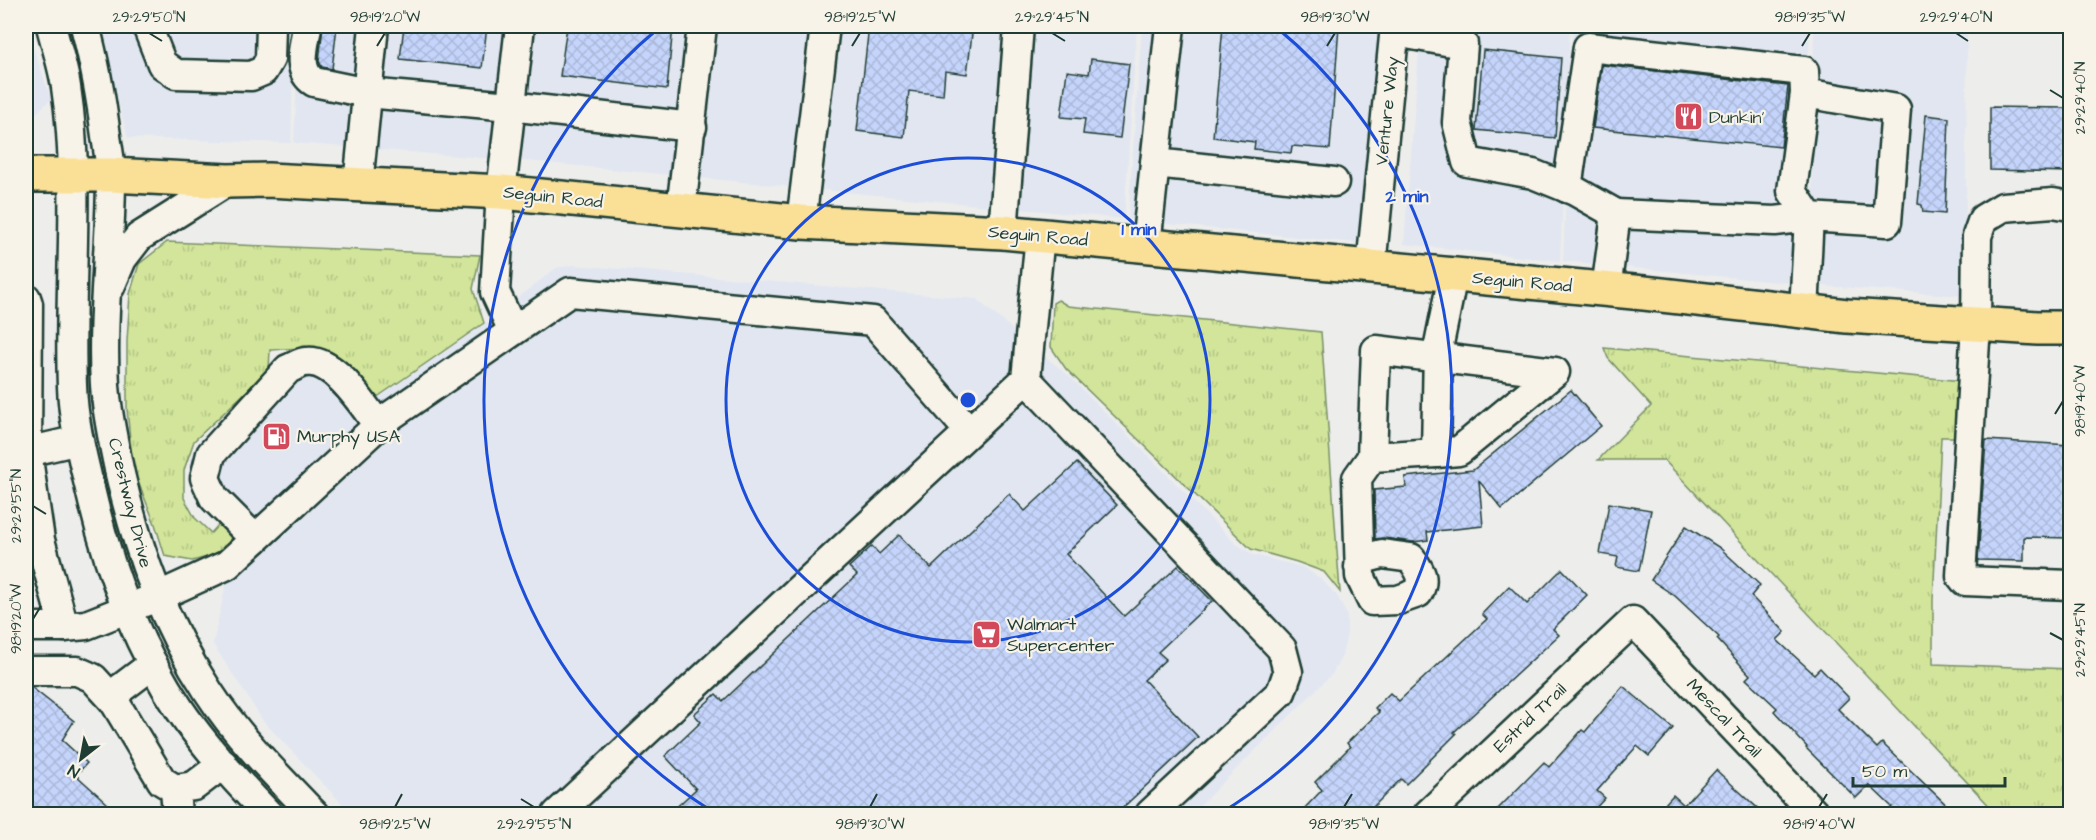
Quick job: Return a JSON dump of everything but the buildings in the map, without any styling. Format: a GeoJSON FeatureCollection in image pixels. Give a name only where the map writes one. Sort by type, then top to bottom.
{"type":"FeatureCollection","features":[{"type":"Feature","properties":{"kind":"main road","name":"Seguin Road"},"geometry":{"type":"LineString","coordinates":[[26,175],[111,175],[228,181],[268,180],[501,192],[801,222],[1040,235],[1606,290],[1847,316],[2070,328]]}},
{"type":"Feature","properties":{"kind":"street","name":"Crestway Drive"},"geometry":{"type":"LineString","coordinates":[[51,26],[66,86],[74,176],[72,388],[79,440],[100,535],[126,608],[153,664],[181,711],[223,764],[268,814]]}},
{"type":"Feature","properties":{"kind":"street","name":"Crestway Drive"},"geometry":{"type":"LineString","coordinates":[[85,26],[99,80],[111,175],[105,298],[105,385],[113,442],[132,526],[157,597],[182,649],[208,692],[273,772],[314,814]]}},
{"type":"Feature","properties":{"kind":"street"},"geometry":{"type":"LineString","coordinates":[[147,26],[162,64],[176,74],[250,76],[263,71],[270,59],[271,26]]}},
{"type":"Feature","properties":{"kind":"street"},"geometry":{"type":"LineString","coordinates":[[307,26],[302,65],[309,79],[314,82],[367,93],[510,106],[692,127]]}},
{"type":"Feature","properties":{"kind":"street"},"geometry":{"type":"LineString","coordinates":[[358,185],[374,26]]}},
{"type":"Feature","properties":{"kind":"street"},"geometry":{"type":"LineString","coordinates":[[513,332],[495,292],[501,192],[520,26]]}},
{"type":"Feature","properties":{"kind":"street"},"geometry":{"type":"LineString","coordinates":[[681,210],[702,26]]}},
{"type":"Feature","properties":{"kind":"street"},"geometry":{"type":"LineString","coordinates":[[801,222],[825,26]]}},
{"type":"Feature","properties":{"kind":"street"},"geometry":{"type":"LineString","coordinates":[[1003,232],[1019,26]]}},
{"type":"Feature","properties":{"kind":"street"},"geometry":{"type":"LineString","coordinates":[[1146,245],[1170,26]]}},
{"type":"Feature","properties":{"kind":"street"},"geometry":{"type":"LineString","coordinates":[[1395,29],[1463,44],[1457,122],[1467,162],[1533,174],[1567,188],[1616,214],[1774,221],[1809,217],[1887,222],[1896,109],[1805,93]]}},
{"type":"Feature","properties":{"kind":"street","name":"Venture Way"},"geometry":{"type":"LineString","coordinates":[[1371,267],[1395,29]]}},
{"type":"Feature","properties":{"kind":"street"},"geometry":{"type":"LineString","coordinates":[[1567,188],[1588,47],[1804,71],[1805,93],[1792,191],[1809,217],[1804,311]]}},
{"type":"Feature","properties":{"kind":"street"},"geometry":{"type":"LineString","coordinates":[[1155,164],[1334,182]]}},
{"type":"Feature","properties":{"kind":"street"},"geometry":{"type":"LineString","coordinates":[[105,298],[122,259],[139,237],[228,181]]}},
{"type":"Feature","properties":{"kind":"street"},"geometry":{"type":"LineString","coordinates":[[2070,206],[2053,203],[2003,207],[1983,219],[1977,236],[1976,324],[1960,576],[1965,581],[2070,585]]}},
{"type":"Feature","properties":{"kind":"street"},"geometry":{"type":"LineString","coordinates":[[1606,290],[1616,214]]}},
{"type":"Feature","properties":{"kind":"street"},"geometry":{"type":"LineString","coordinates":[[568,811],[1026,379],[1040,235]]}},
{"type":"Feature","properties":{"kind":"street"},"geometry":{"type":"LineString","coordinates":[[1436,453],[1438,357],[1452,275]]}},
{"type":"Feature","properties":{"kind":"street"},"geometry":{"type":"LineString","coordinates":[[26,627],[86,625],[227,566],[378,425],[570,292],[873,321],[969,431]]}},
{"type":"Feature","properties":{"kind":"street"},"geometry":{"type":"LineString","coordinates":[[26,298],[28,304],[27,452],[40,540],[64,627]]}},
{"type":"Feature","properties":{"kind":"street"},"geometry":{"type":"LineString","coordinates":[[1359,567],[1357,478],[1372,457],[1376,350],[1555,372],[1459,451],[1372,457]]}},
{"type":"Feature","properties":{"kind":"street"},"geometry":{"type":"LineString","coordinates":[[255,539],[214,498],[205,478],[211,454],[288,369],[304,362],[318,362],[333,371],[352,390],[378,425]]}},
{"type":"Feature","properties":{"kind":"street"},"geometry":{"type":"LineString","coordinates":[[1026,379],[1282,649],[1288,672],[1281,692],[1150,814]]}},
{"type":"Feature","properties":{"kind":"street"},"geometry":{"type":"LineString","coordinates":[[27,452],[79,440]]}},
{"type":"Feature","properties":{"kind":"street","name":"Estrid Trail"},"geometry":{"type":"LineString","coordinates":[[1428,814],[1633,621]]}},
{"type":"Feature","properties":{"kind":"street","name":"Mescal Trail"},"geometry":{"type":"LineString","coordinates":[[1633,621],[1815,814]]}},
{"type":"Feature","properties":{"kind":"street"},"geometry":{"type":"LineString","coordinates":[[114,702],[120,689],[153,664]]}},
{"type":"Feature","properties":{"kind":"street"},"geometry":{"type":"LineString","coordinates":[[26,670],[77,671],[93,678],[114,702],[176,802],[223,764]]}},
{"type":"Feature","properties":{"kind":"shaded area"},"geometry":{"type":"Polygon","coordinates":[[[98,26],[294,26],[291,143],[128,138],[98,26]]]}},
{"type":"Feature","properties":{"kind":"shaded area"},"geometry":{"type":"Polygon","coordinates":[[[299,26],[511,26],[497,159],[294,143],[299,26]]]}},
{"type":"Feature","properties":{"kind":"shaded area"},"geometry":{"type":"Polygon","coordinates":[[[517,26],[1137,26],[1124,219],[506,159],[517,26]]]}},
{"type":"Feature","properties":{"kind":"shaded area"},"geometry":{"type":"Polygon","coordinates":[[[1142,26],[1379,26],[1357,243],[1128,220],[1142,26]]]}},
{"type":"Feature","properties":{"kind":"shaded area"},"geometry":{"type":"Polygon","coordinates":[[[1421,26],[1570,26],[1560,261],[1404,244],[1421,26]]]}},
{"type":"Feature","properties":{"kind":"shaded area"},"geometry":{"type":"Polygon","coordinates":[[[1573,26],[1810,26],[1801,284],[1563,261],[1573,26]]]}},
{"type":"Feature","properties":{"kind":"shaded area"},"geometry":{"type":"Polygon","coordinates":[[[1814,26],[1916,26],[1967,32],[1965,296],[1811,285],[1814,26]]]}},
{"type":"Feature","properties":{"kind":"shaded area"},"geometry":{"type":"Polygon","coordinates":[[[26,27],[51,99],[26,123],[26,27]]]}},
{"type":"Feature","properties":{"kind":"shaded area"},"geometry":{"type":"Polygon","coordinates":[[[574,265],[976,299],[1070,377],[1235,543],[1253,555],[1303,567],[1320,578],[1338,597],[1347,616],[1347,633],[1342,656],[1332,674],[1191,814],[352,814],[264,722],[213,644],[236,536],[191,486],[189,465],[197,444],[292,352],[374,401],[485,324],[556,268],[574,265]]]}},
{"type":"Feature","properties":{"kind":"green space"},"geometry":{"type":"Polygon","coordinates":[[[167,242],[480,255],[473,289],[484,323],[373,400],[348,367],[332,353],[309,348],[270,350],[269,370],[194,441],[184,470],[184,498],[195,518],[211,533],[220,523],[232,540],[219,554],[192,561],[165,556],[133,469],[127,409],[127,341],[130,294],[139,264],[167,242]]]}},
{"type":"Feature","properties":{"kind":"green space"},"geometry":{"type":"Polygon","coordinates":[[[1058,300],[1068,306],[1321,332],[1340,592],[1324,572],[1251,549],[1066,369],[1051,347],[1053,303],[1058,300]]]}},
{"type":"Feature","properties":{"kind":"green space"},"geometry":{"type":"Polygon","coordinates":[[[1604,348],[1963,381],[1957,437],[1941,437],[1933,600],[1933,664],[2070,669],[2070,814],[1997,814],[1664,460],[1598,460],[1651,406],[1608,358],[1604,348]]]}},
{"type":"Feature","properties":{"kind":"place","name":"Dunkin'"},"geometry":{"type":"Point","coordinates":[1688,117]}},
{"type":"Feature","properties":{"kind":"place","name":"Murphy USA"},"geometry":{"type":"Point","coordinates":[276,436]}},
{"type":"Feature","properties":{"kind":"place","name":"Walmart Supercenter"},"geometry":{"type":"Point","coordinates":[986,634]}}]}
